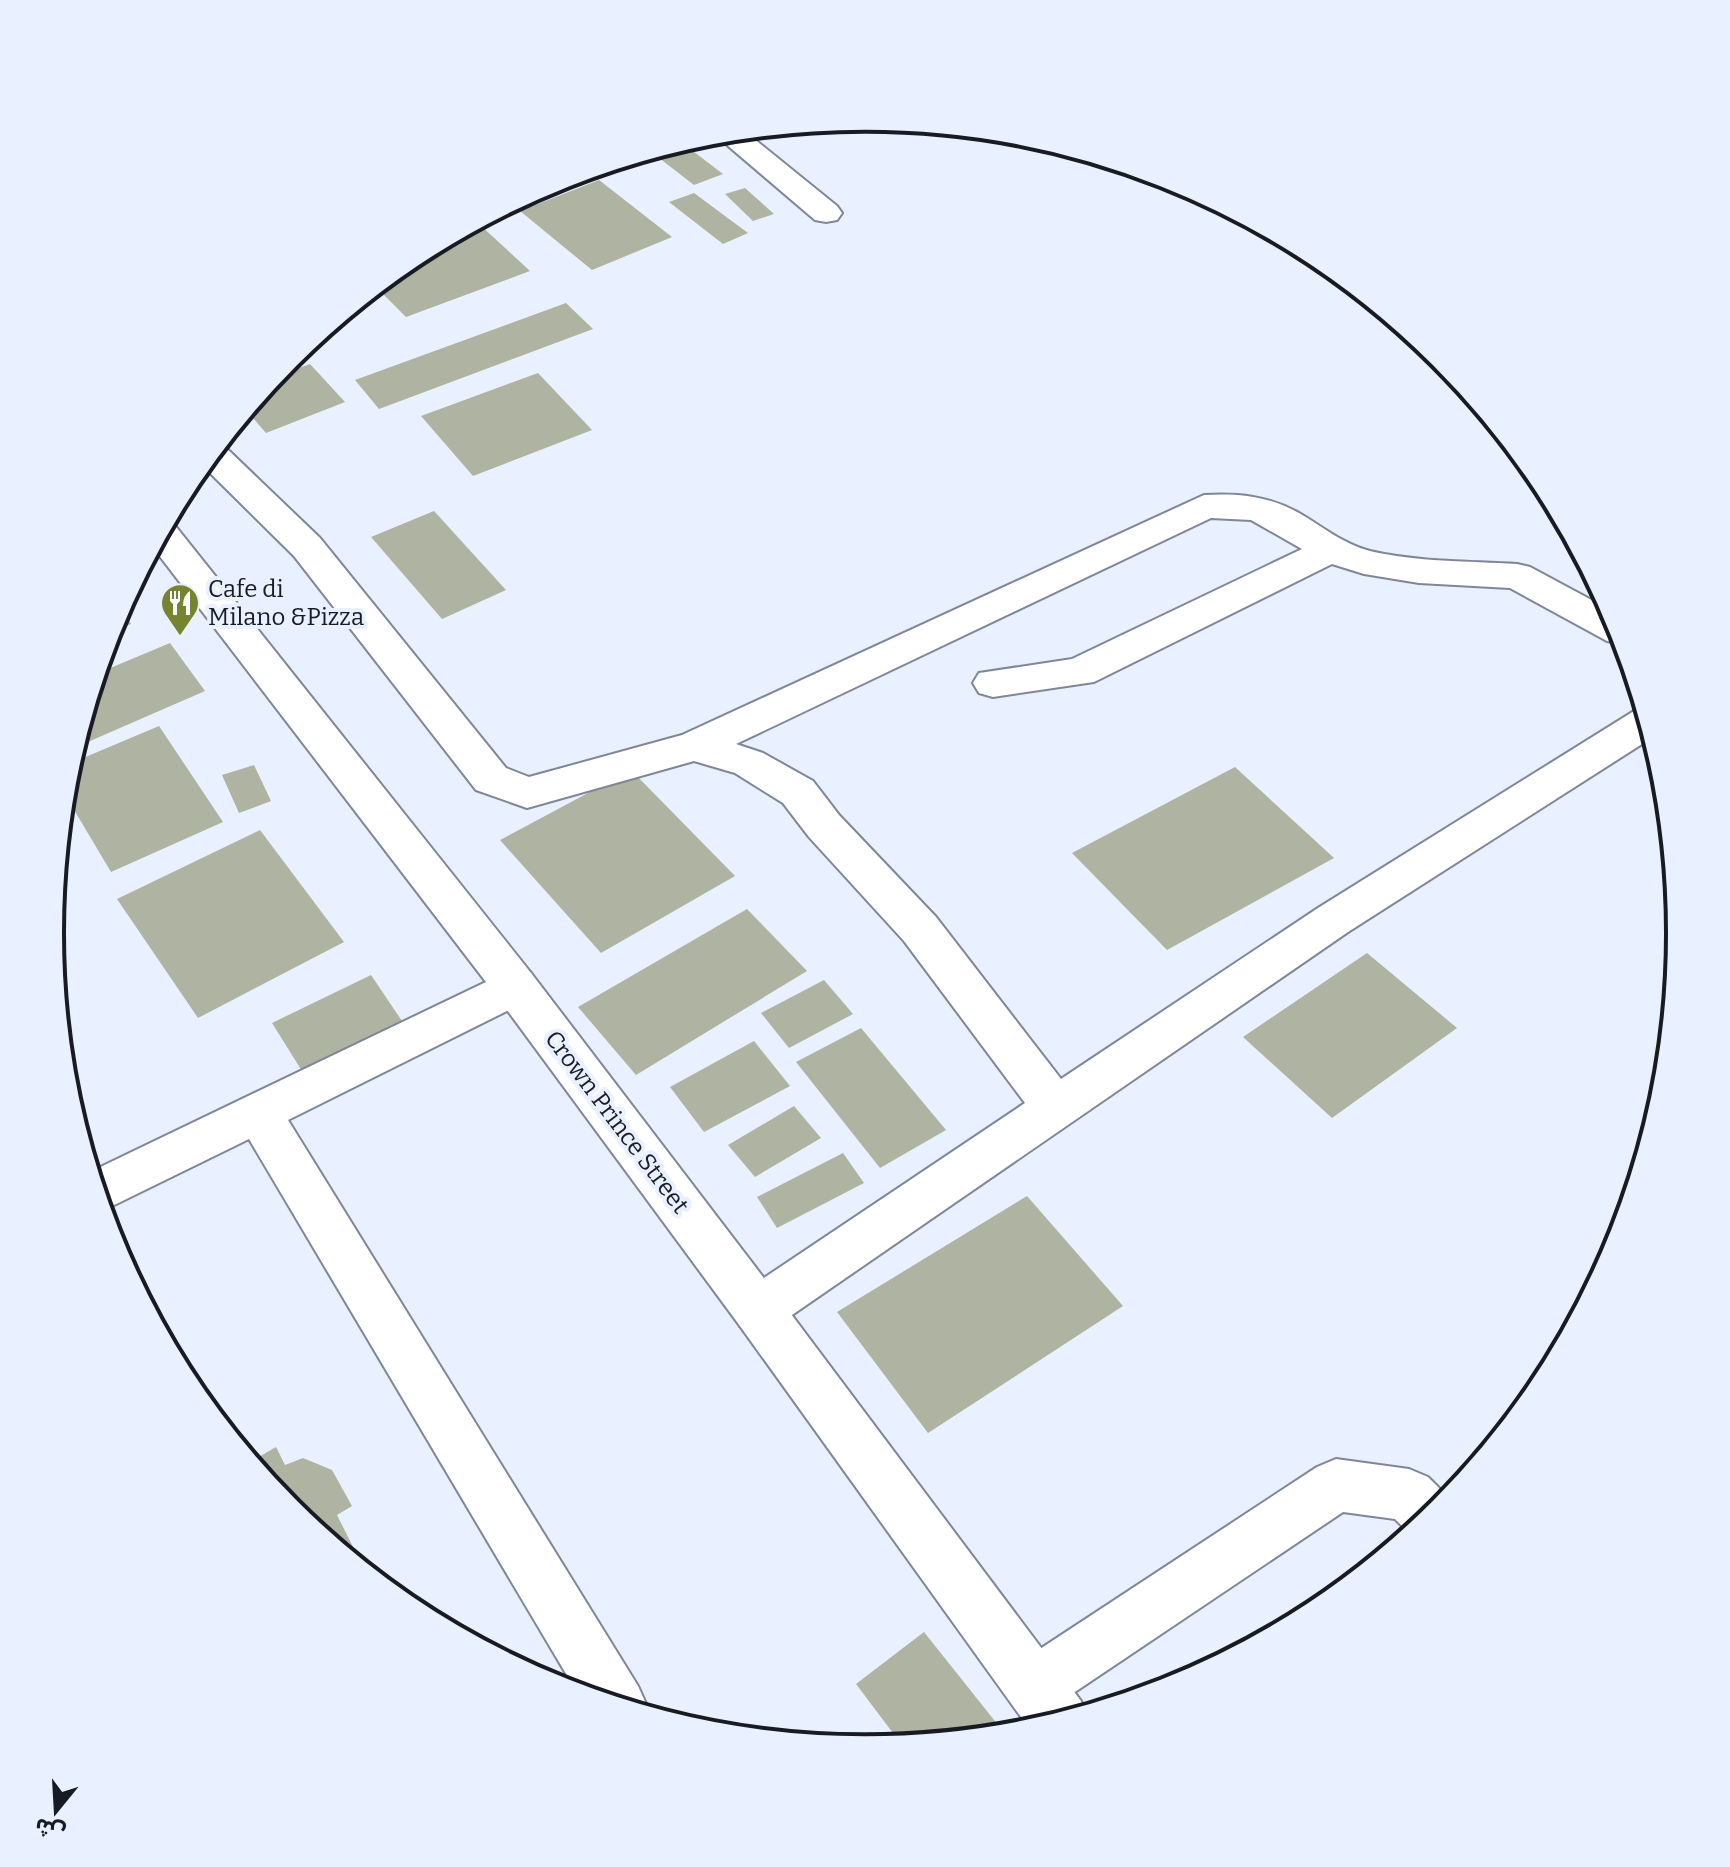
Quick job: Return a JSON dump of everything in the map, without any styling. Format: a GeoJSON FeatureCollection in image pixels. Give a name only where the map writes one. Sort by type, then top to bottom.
{"type":"FeatureCollection","features":[{"type":"Feature","properties":{"kind":"street"},"geometry":{"type":"LineString","coordinates":[[740,143],[826,213]]}},
{"type":"Feature","properties":{"kind":"street"},"geometry":{"type":"LineString","coordinates":[[219,461],[307,547],[491,779],[527,793],[695,746],[1204,507],[1239,503],[1274,514],[1330,550],[1364,562],[1419,571],[1517,576],[1603,622]]}},
{"type":"Feature","properties":{"kind":"street","name":"Crown Prince Street"},"geometry":{"type":"LineString","coordinates":[[167,540],[515,986],[1047,1704]]}},
{"type":"Feature","properties":{"kind":"street"},"geometry":{"type":"LineString","coordinates":[[993,683],[1080,672],[1330,550]]}},
{"type":"Feature","properties":{"kind":"street"},"geometry":{"type":"LineString","coordinates":[[758,1310],[1333,920],[1639,727]]}},
{"type":"Feature","properties":{"kind":"street"},"geometry":{"type":"LineString","coordinates":[[695,746],[749,763],[798,792],[824,826],[920,929],[1056,1108]]}},
{"type":"Feature","properties":{"kind":"street"},"geometry":{"type":"LineString","coordinates":[[106,1187],[515,986]]}},
{"type":"Feature","properties":{"kind":"street"},"geometry":{"type":"LineString","coordinates":[[258,1113],[610,1693]]}},
{"type":"Feature","properties":{"kind":"street"},"geometry":{"type":"LineString","coordinates":[[1047,1704],[1336,1485],[1409,1495],[1422,1508]]}},
{"type":"Feature","properties":{"kind":"building"},"geometry":{"type":"Polygon","coordinates":[[[694,152],[723,174],[694,185],[661,159],[694,152]]]}},
{"type":"Feature","properties":{"kind":"building"},"geometry":{"type":"Polygon","coordinates":[[[599,180],[672,237],[592,270],[520,211],[599,180]]]}},
{"type":"Feature","properties":{"kind":"building"},"geometry":{"type":"Polygon","coordinates":[[[745,188],[774,214],[753,221],[725,194],[745,188]]]}},
{"type":"Feature","properties":{"kind":"building"},"geometry":{"type":"Polygon","coordinates":[[[694,193],[748,233],[723,244],[669,202],[694,193]]]}},
{"type":"Feature","properties":{"kind":"building"},"geometry":{"type":"Polygon","coordinates":[[[485,229],[530,271],[406,317],[383,294],[420,267],[485,229]]]}},
{"type":"Feature","properties":{"kind":"building"},"geometry":{"type":"Polygon","coordinates":[[[566,303],[593,329],[379,409],[355,380],[566,303]]]}},
{"type":"Feature","properties":{"kind":"building"},"geometry":{"type":"Polygon","coordinates":[[[310,364],[345,402],[266,433],[253,418],[298,368],[310,364]]]}},
{"type":"Feature","properties":{"kind":"building"},"geometry":{"type":"Polygon","coordinates":[[[538,373],[592,430],[473,476],[421,416],[538,373]]]}},
{"type":"Feature","properties":{"kind":"building"},"geometry":{"type":"Polygon","coordinates":[[[434,511],[506,590],[442,619],[371,537],[434,511]]]}},
{"type":"Feature","properties":{"kind":"building"},"geometry":{"type":"Polygon","coordinates":[[[170,643],[205,691],[87,742],[110,668],[170,643]]]}},
{"type":"Feature","properties":{"kind":"building"},"geometry":{"type":"Polygon","coordinates":[[[159,726],[223,822],[111,872],[74,810],[83,758],[159,726]]]}},
{"type":"Feature","properties":{"kind":"building"},"geometry":{"type":"Polygon","coordinates":[[[254,765],[271,801],[239,813],[222,775],[254,765]]]}},
{"type":"Feature","properties":{"kind":"building"},"geometry":{"type":"Polygon","coordinates":[[[1235,767],[1334,858],[1167,950],[1072,853],[1235,767]]]}},
{"type":"Feature","properties":{"kind":"building"},"geometry":{"type":"Polygon","coordinates":[[[631,770],[735,876],[601,953],[500,840],[631,770]]]}},
{"type":"Feature","properties":{"kind":"building"},"geometry":{"type":"Polygon","coordinates":[[[260,830],[344,942],[198,1018],[117,899],[260,830]]]}},
{"type":"Feature","properties":{"kind":"building"},"geometry":{"type":"Polygon","coordinates":[[[747,909],[807,971],[636,1075],[578,1007],[747,909]]]}},
{"type":"Feature","properties":{"kind":"building"},"geometry":{"type":"Polygon","coordinates":[[[1367,953],[1457,1028],[1332,1118],[1243,1037],[1367,953]]]}},
{"type":"Feature","properties":{"kind":"building"},"geometry":{"type":"Polygon","coordinates":[[[371,975],[402,1021],[302,1071],[272,1023],[371,975]]]}},
{"type":"Feature","properties":{"kind":"building"},"geometry":{"type":"Polygon","coordinates":[[[824,980],[853,1014],[789,1048],[761,1013],[824,980]]]}},
{"type":"Feature","properties":{"kind":"building"},"geometry":{"type":"Polygon","coordinates":[[[861,1028],[946,1130],[880,1168],[796,1062],[861,1028]]]}},
{"type":"Feature","properties":{"kind":"building"},"geometry":{"type":"Polygon","coordinates":[[[754,1041],[790,1086],[704,1132],[670,1087],[754,1041]]]}},
{"type":"Feature","properties":{"kind":"building"},"geometry":{"type":"Polygon","coordinates":[[[794,1106],[821,1138],[755,1177],[728,1145],[794,1106]]]}},
{"type":"Feature","properties":{"kind":"building"},"geometry":{"type":"Polygon","coordinates":[[[843,1153],[864,1183],[777,1228],[757,1197],[843,1153]]]}},
{"type":"Feature","properties":{"kind":"building"},"geometry":{"type":"Polygon","coordinates":[[[1027,1196],[1123,1306],[928,1433],[837,1312],[1027,1196]]]}},
{"type":"Feature","properties":{"kind":"building"},"geometry":{"type":"Polygon","coordinates":[[[276,1447],[285,1465],[303,1458],[332,1470],[352,1506],[337,1515],[355,1551],[299,1500],[259,1457],[276,1447]]]}},
{"type":"Feature","properties":{"kind":"building"},"geometry":{"type":"Polygon","coordinates":[[[924,1632],[997,1723],[893,1733],[856,1684],[924,1632]]]}},
{"type":"Feature","properties":{"kind":"place","name":"Cafe di Milano &Pizza"},"geometry":{"type":"Point","coordinates":[180,637]}}]}
